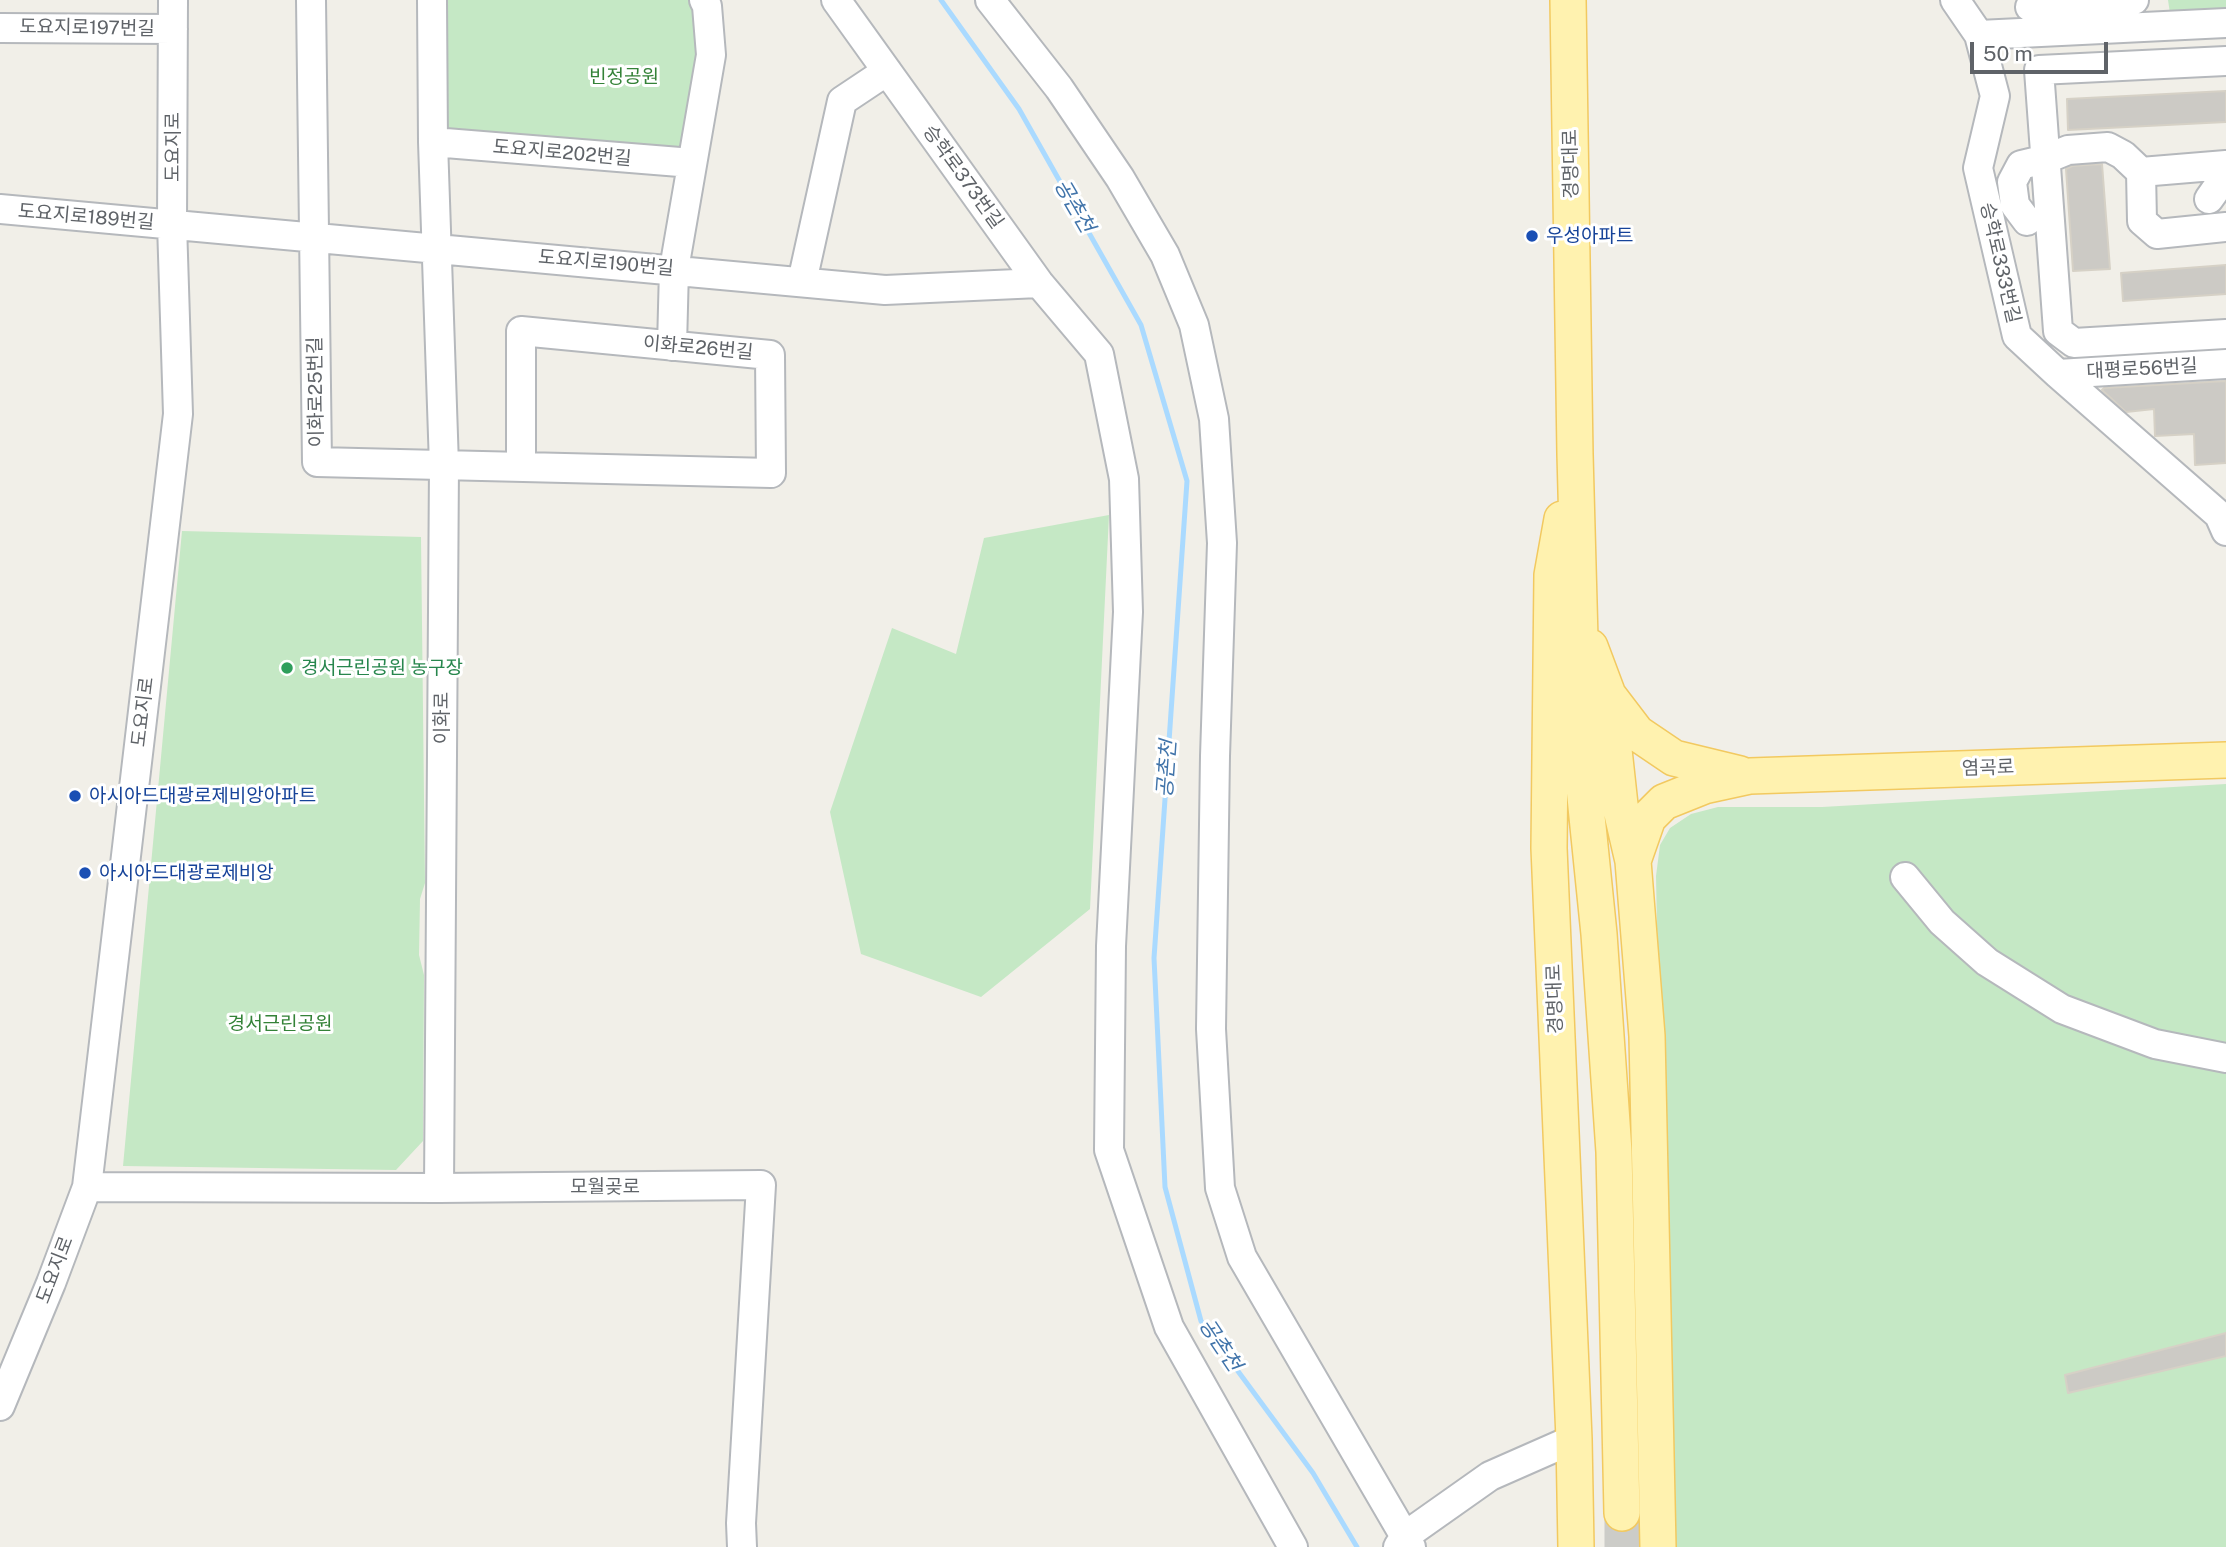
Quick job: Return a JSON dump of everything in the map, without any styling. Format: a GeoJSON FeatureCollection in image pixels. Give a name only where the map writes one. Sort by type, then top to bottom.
{"type":"FeatureCollection","features":[{"type":"Feature","properties":{"kind":"main road","name":"경명대로"},"geometry":{"type":"LineString","coordinates":[[1568,0],[1575,454],[1584,786],[1599,934],[1614,1152],[1622,1513]]}},
{"type":"Feature","properties":{"kind":"main road","name":"경명대로"},"geometry":{"type":"LineString","coordinates":[[1575,454],[1552,575],[1549,848],[1576,1531]]}},
{"type":"Feature","properties":{"kind":"main road","name":"경명대로"},"geometry":{"type":"LineString","coordinates":[[1579,617],[1608,695],[1620,805],[1633,861],[1647,1037],[1654,1540]]}},
{"type":"Feature","properties":{"kind":"main road","name":"염곡로"},"geometry":{"type":"LineString","coordinates":[[1608,695],[1637,733],[1674,758],[1750,776]]}},
{"type":"Feature","properties":{"kind":"main road","name":"염곡로"},"geometry":{"type":"LineString","coordinates":[[1633,861],[1648,818],[1664,802],[1704,786],[1750,776],[2226,761]]}},
{"type":"Feature","properties":{"kind":"main road"},"geometry":{"type":"LineString","coordinates":[[1576,1531],[1600,1547]]}},
{"type":"Feature","properties":{"kind":"street","name":"도요지로"},"geometry":{"type":"LineString","coordinates":[[0,1406],[87,1187],[178,414],[172,224],[173,0]]}},
{"type":"Feature","properties":{"kind":"street"},"geometry":{"type":"LineString","coordinates":[[312,0],[314,237]]}},
{"type":"Feature","properties":{"kind":"street"},"geometry":{"type":"LineString","coordinates":[[432,0],[437,248]]}},
{"type":"Feature","properties":{"kind":"street","name":"승학로373번길"},"geometry":{"type":"LineString","coordinates":[[836,0],[1039,283],[1099,354],[1124,478],[1128,612],[1111,946],[1108,1150],[1169,1327],[1293,1547]]}},
{"type":"Feature","properties":{"kind":"street"},"geometry":{"type":"LineString","coordinates":[[990,0],[1059,88],[1120,178],[1164,255],[1194,325],[1214,419],[1222,543],[1215,756],[1211,1029],[1220,1188],[1242,1257],[1404,1544],[1490,1476],[1574,1439]]}},
{"type":"Feature","properties":{"kind":"street","name":"승학로333번길"},"geometry":{"type":"LineString","coordinates":[[1955,0],[1979,35],[1996,96],[1978,168],[2017,336],[2058,374],[2213,498],[2226,531]]}},
{"type":"Feature","properties":{"kind":"street"},"geometry":{"type":"LineString","coordinates":[[1979,35],[2134,0]]}},
{"type":"Feature","properties":{"kind":"street"},"geometry":{"type":"LineString","coordinates":[[672,346],[674,269],[711,55],[710,2]]}},
{"type":"Feature","properties":{"kind":"street"},"geometry":{"type":"LineString","coordinates":[[2045,19],[2226,23]]}},
{"type":"Feature","properties":{"kind":"street"},"geometry":{"type":"LineString","coordinates":[[2045,19],[2039,70],[2058,331],[2074,343],[2226,334]]}},
{"type":"Feature","properties":{"kind":"street","name":"도요지로197번길"},"geometry":{"type":"LineString","coordinates":[[0,27],[173,29]]}},
{"type":"Feature","properties":{"kind":"street"},"geometry":{"type":"LineString","coordinates":[[2039,70],[2226,61]]}},
{"type":"Feature","properties":{"kind":"street"},"geometry":{"type":"LineString","coordinates":[[802,282],[842,102],[887,71]]}},
{"type":"Feature","properties":{"kind":"street","name":"도요지로202번길"},"geometry":{"type":"LineString","coordinates":[[433,142],[692,163]]}},
{"type":"Feature","properties":{"kind":"street"},"geometry":{"type":"LineString","coordinates":[[2027,220],[2015,205],[2012,182],[2021,165],[2068,150],[2108,147],[2123,155],[2141,172],[2142,221],[2157,234],[2226,227]]}},
{"type":"Feature","properties":{"kind":"street"},"geometry":{"type":"LineString","coordinates":[[2141,172],[2226,165]]}},
{"type":"Feature","properties":{"kind":"street","name":"도요지로189번길"},"geometry":{"type":"LineString","coordinates":[[0,209],[172,224]]}},
{"type":"Feature","properties":{"kind":"street","name":"도요지로190번길"},"geometry":{"type":"LineString","coordinates":[[172,224],[885,290],[1039,283]]}},
{"type":"Feature","properties":{"kind":"street","name":"이화로25번길"},"geometry":{"type":"LineString","coordinates":[[314,237],[317,462],[444,465]]}},
{"type":"Feature","properties":{"kind":"street","name":"이화로"},"geometry":{"type":"LineString","coordinates":[[437,248],[444,465],[439,1188]]}},
{"type":"Feature","properties":{"kind":"street","name":"이화로26번길"},"geometry":{"type":"LineString","coordinates":[[444,465],[521,467],[771,473],[770,355],[521,331],[521,467]]}},
{"type":"Feature","properties":{"kind":"street","name":"대평로56번길"},"geometry":{"type":"LineString","coordinates":[[2058,374],[2226,364]]}},
{"type":"Feature","properties":{"kind":"street"},"geometry":{"type":"LineString","coordinates":[[1905,877],[1942,922],[1987,962],[2062,1009],[2155,1044],[2226,1058]]}},
{"type":"Feature","properties":{"kind":"street","name":"모월곶로"},"geometry":{"type":"LineString","coordinates":[[87,1187],[761,1185],[741,1523],[742,1547]]}},
{"type":"Feature","properties":{"kind":"green space","name":"빈정공원"},"geometry":{"type":"Polygon","coordinates":[[[435,0],[701,0],[704,8],[689,160],[435,139],[435,0]]]}},
{"type":"Feature","properties":{"kind":"green space"},"geometry":{"type":"Polygon","coordinates":[[[2168,0],[2226,0],[2226,17],[2171,20],[2168,0]]]}},
{"type":"Feature","properties":{"kind":"green space"},"geometry":{"type":"Polygon","coordinates":[[[1109,515],[1090,909],[981,997],[861,954],[830,812],[892,628],[956,654],[984,538],[1109,515]]]}},
{"type":"Feature","properties":{"kind":"green space","name":"경서근린공원"},"geometry":{"type":"Polygon","coordinates":[[[182,531],[421,537],[425,883],[420,899],[419,955],[424,975],[423,1141],[396,1170],[123,1166],[182,531]]]}},
{"type":"Feature","properties":{"kind":"green space"},"geometry":{"type":"Polygon","coordinates":[[[2226,784],[2226,1547],[1669,1547],[1656,876],[1660,845],[1670,828],[1691,814],[1718,807],[1822,807],[2226,784]]]}},
{"type":"Feature","properties":{"kind":"building"},"geometry":{"type":"Polygon","coordinates":[[[2226,91],[2226,122],[2068,130],[2067,99],[2226,91]]]}},
{"type":"Feature","properties":{"kind":"building"},"geometry":{"type":"Polygon","coordinates":[[[2102,164],[2110,269],[2073,271],[2066,169],[2072,166],[2102,164]]]}},
{"type":"Feature","properties":{"kind":"building"},"geometry":{"type":"Polygon","coordinates":[[[2226,265],[2226,294],[2123,301],[2121,273],[2226,265]]]}},
{"type":"Feature","properties":{"kind":"building"},"geometry":{"type":"Polygon","coordinates":[[[2226,381],[2226,463],[2195,465],[2194,434],[2155,436],[2154,409],[2126,412],[2102,390],[2104,388],[2226,381]]]}},
{"type":"Feature","properties":{"kind":"building"},"geometry":{"type":"Polygon","coordinates":[[[2226,1333],[2226,1356],[2068,1393],[2065,1375],[2226,1333]]]}},
{"type":"Feature","properties":{"kind":"waterway","name":"공촌천"},"geometry":{"type":"LineString","coordinates":[[941,0],[1019,109],[1141,325],[1187,481],[1154,958],[1165,1187],[1201,1321],[1313,1473],[1357,1547]]}},
{"type":"Feature","properties":{"kind":"tunnel"},"geometry":{"type":"LineString","coordinates":[[1622,1513],[1622,1547]]}},
{"type":"Feature","properties":{"kind":"place","name":"우성아파트"},"geometry":{"type":"Point","coordinates":[1532,236]}},
{"type":"Feature","properties":{"kind":"place","name":"경서근린공원 농구장"},"geometry":{"type":"Point","coordinates":[287,668]}},
{"type":"Feature","properties":{"kind":"place","name":"아시아드대광로제비앙아파트"},"geometry":{"type":"Point","coordinates":[75,796]}},
{"type":"Feature","properties":{"kind":"place","name":"아시아드대광로제비앙"},"geometry":{"type":"Point","coordinates":[85,873]}}]}
